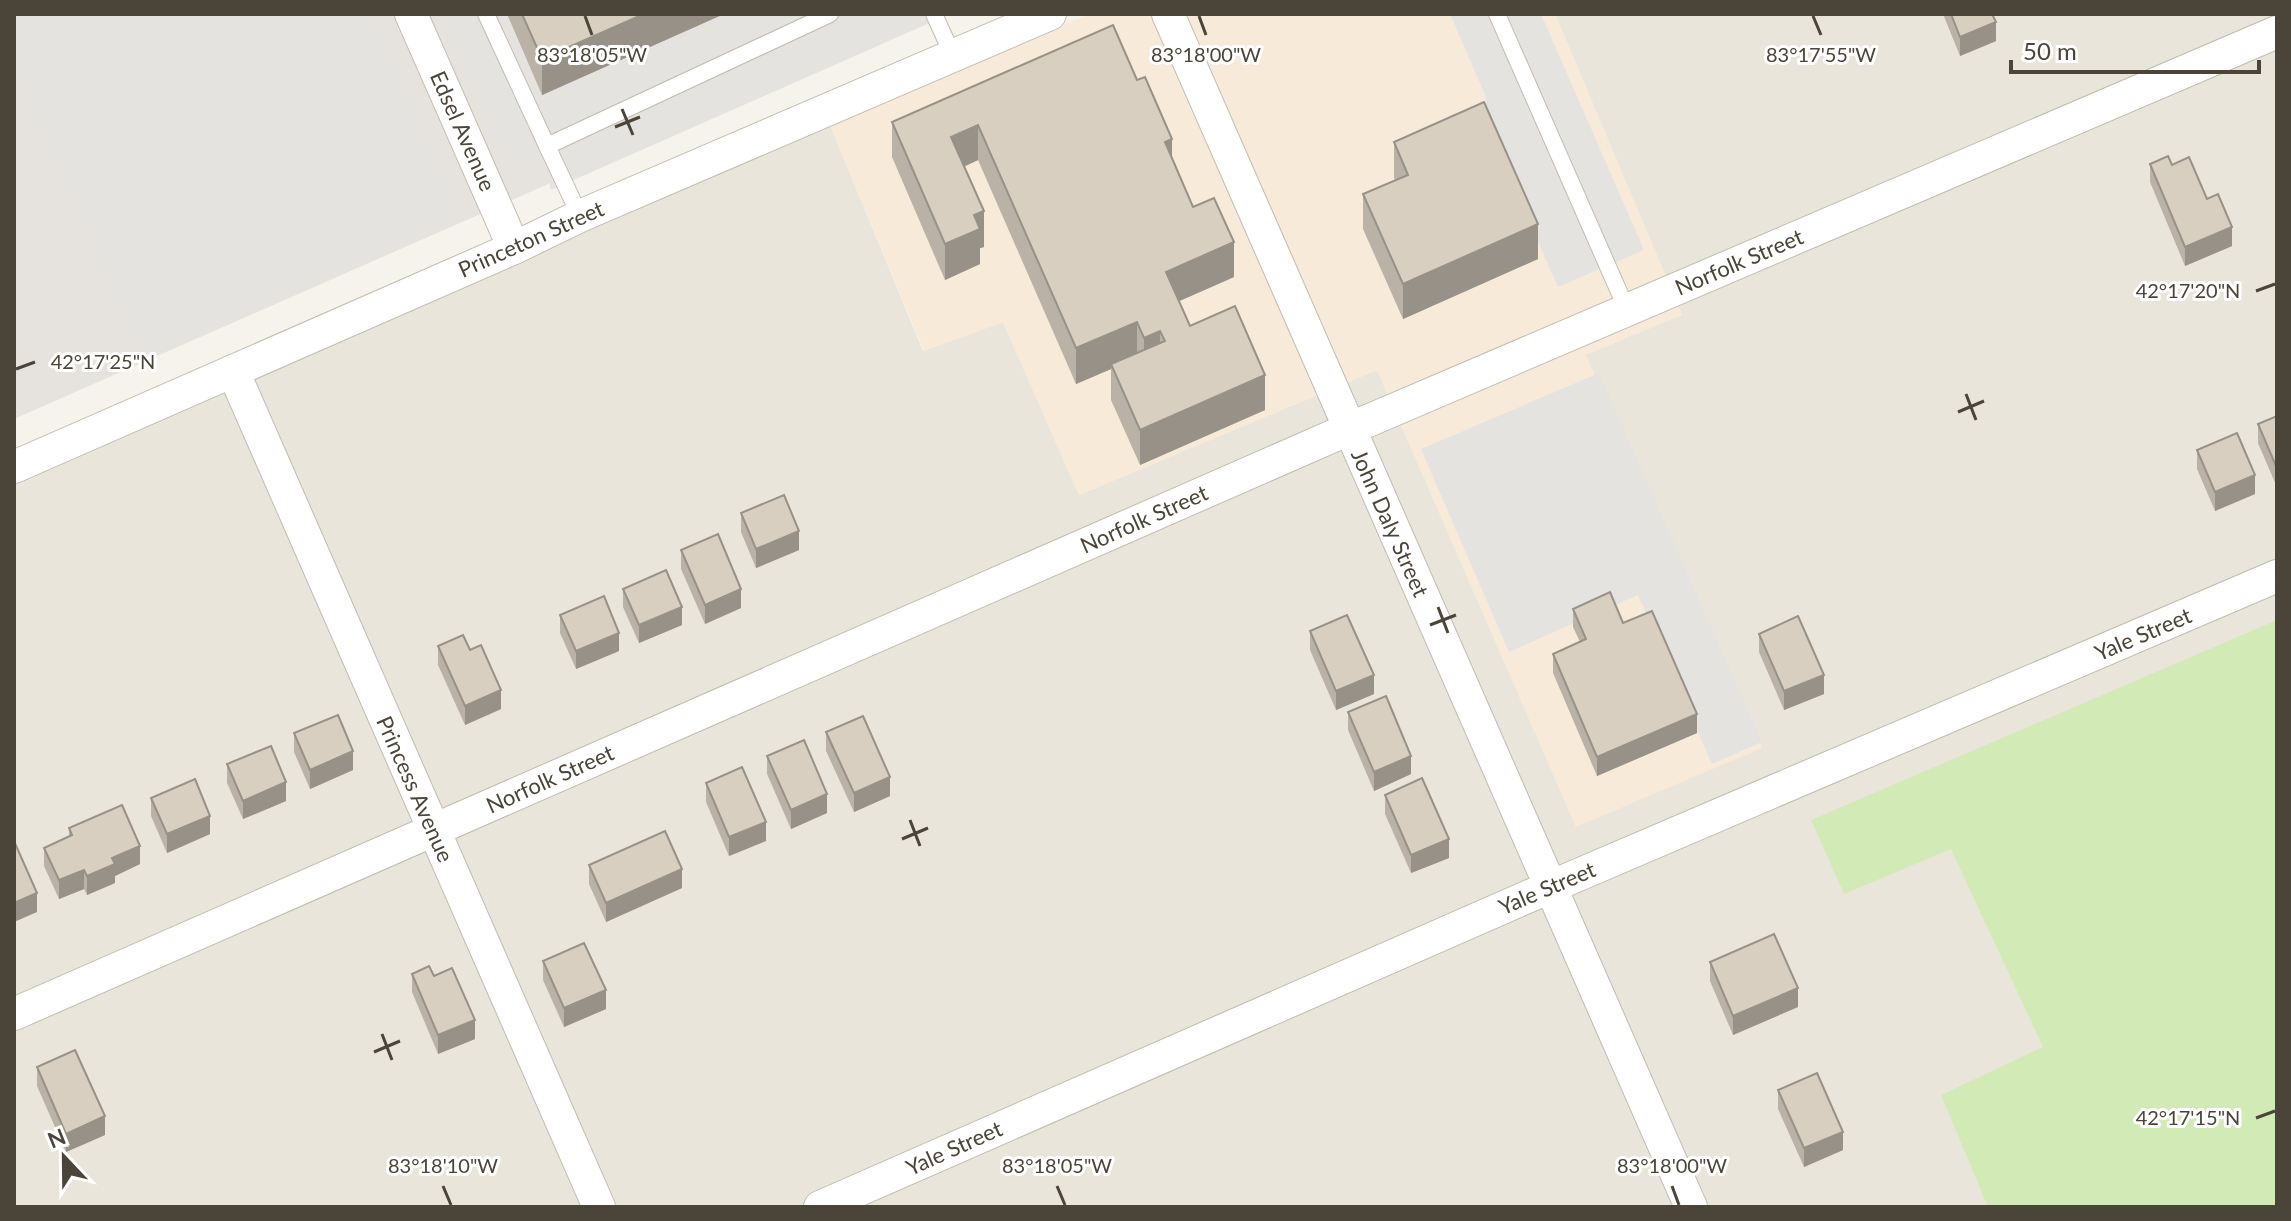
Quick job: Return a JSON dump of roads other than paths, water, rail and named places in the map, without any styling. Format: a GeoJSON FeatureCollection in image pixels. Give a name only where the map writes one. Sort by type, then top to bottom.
{"type":"FeatureCollection","features":[{"type":"Feature","properties":{"kind":"street","name":"Edsel Avenue"},"geometry":{"type":"LineString","coordinates":[[411,14],[514,248]]}},
{"type":"Feature","properties":{"kind":"street","name":"Princeton Street"},"geometry":{"type":"LineString","coordinates":[[14,467],[514,248],[580,216],[1050,14]]}},
{"type":"Feature","properties":{"kind":"street","name":"John Daly Street"},"geometry":{"type":"LineString","coordinates":[[1168,14],[1691,1207]]}},
{"type":"Feature","properties":{"kind":"street","name":"Norfolk Street"},"geometry":{"type":"LineString","coordinates":[[14,1014],[1349,429],[2277,32]]}},
{"type":"Feature","properties":{"kind":"street","name":"Princess Avenue"},"geometry":{"type":"LineString","coordinates":[[233,371],[599,1207]]}},
{"type":"Feature","properties":{"kind":"street","name":"Yale Street"},"geometry":{"type":"LineString","coordinates":[[820,1207],[1550,887],[2277,576]]}},
{"type":"Feature","properties":{"kind":"lane"},"geometry":{"type":"LineString","coordinates":[[486,14],[580,216]]}},
{"type":"Feature","properties":{"kind":"lane"},"geometry":{"type":"LineString","coordinates":[[547,146],[830,14]]}},
{"type":"Feature","properties":{"kind":"lane"},"geometry":{"type":"LineString","coordinates":[[934,14],[953,56]]}},
{"type":"Feature","properties":{"kind":"lane"},"geometry":{"type":"LineString","coordinates":[[1497,14],[1627,310]]}}]}
